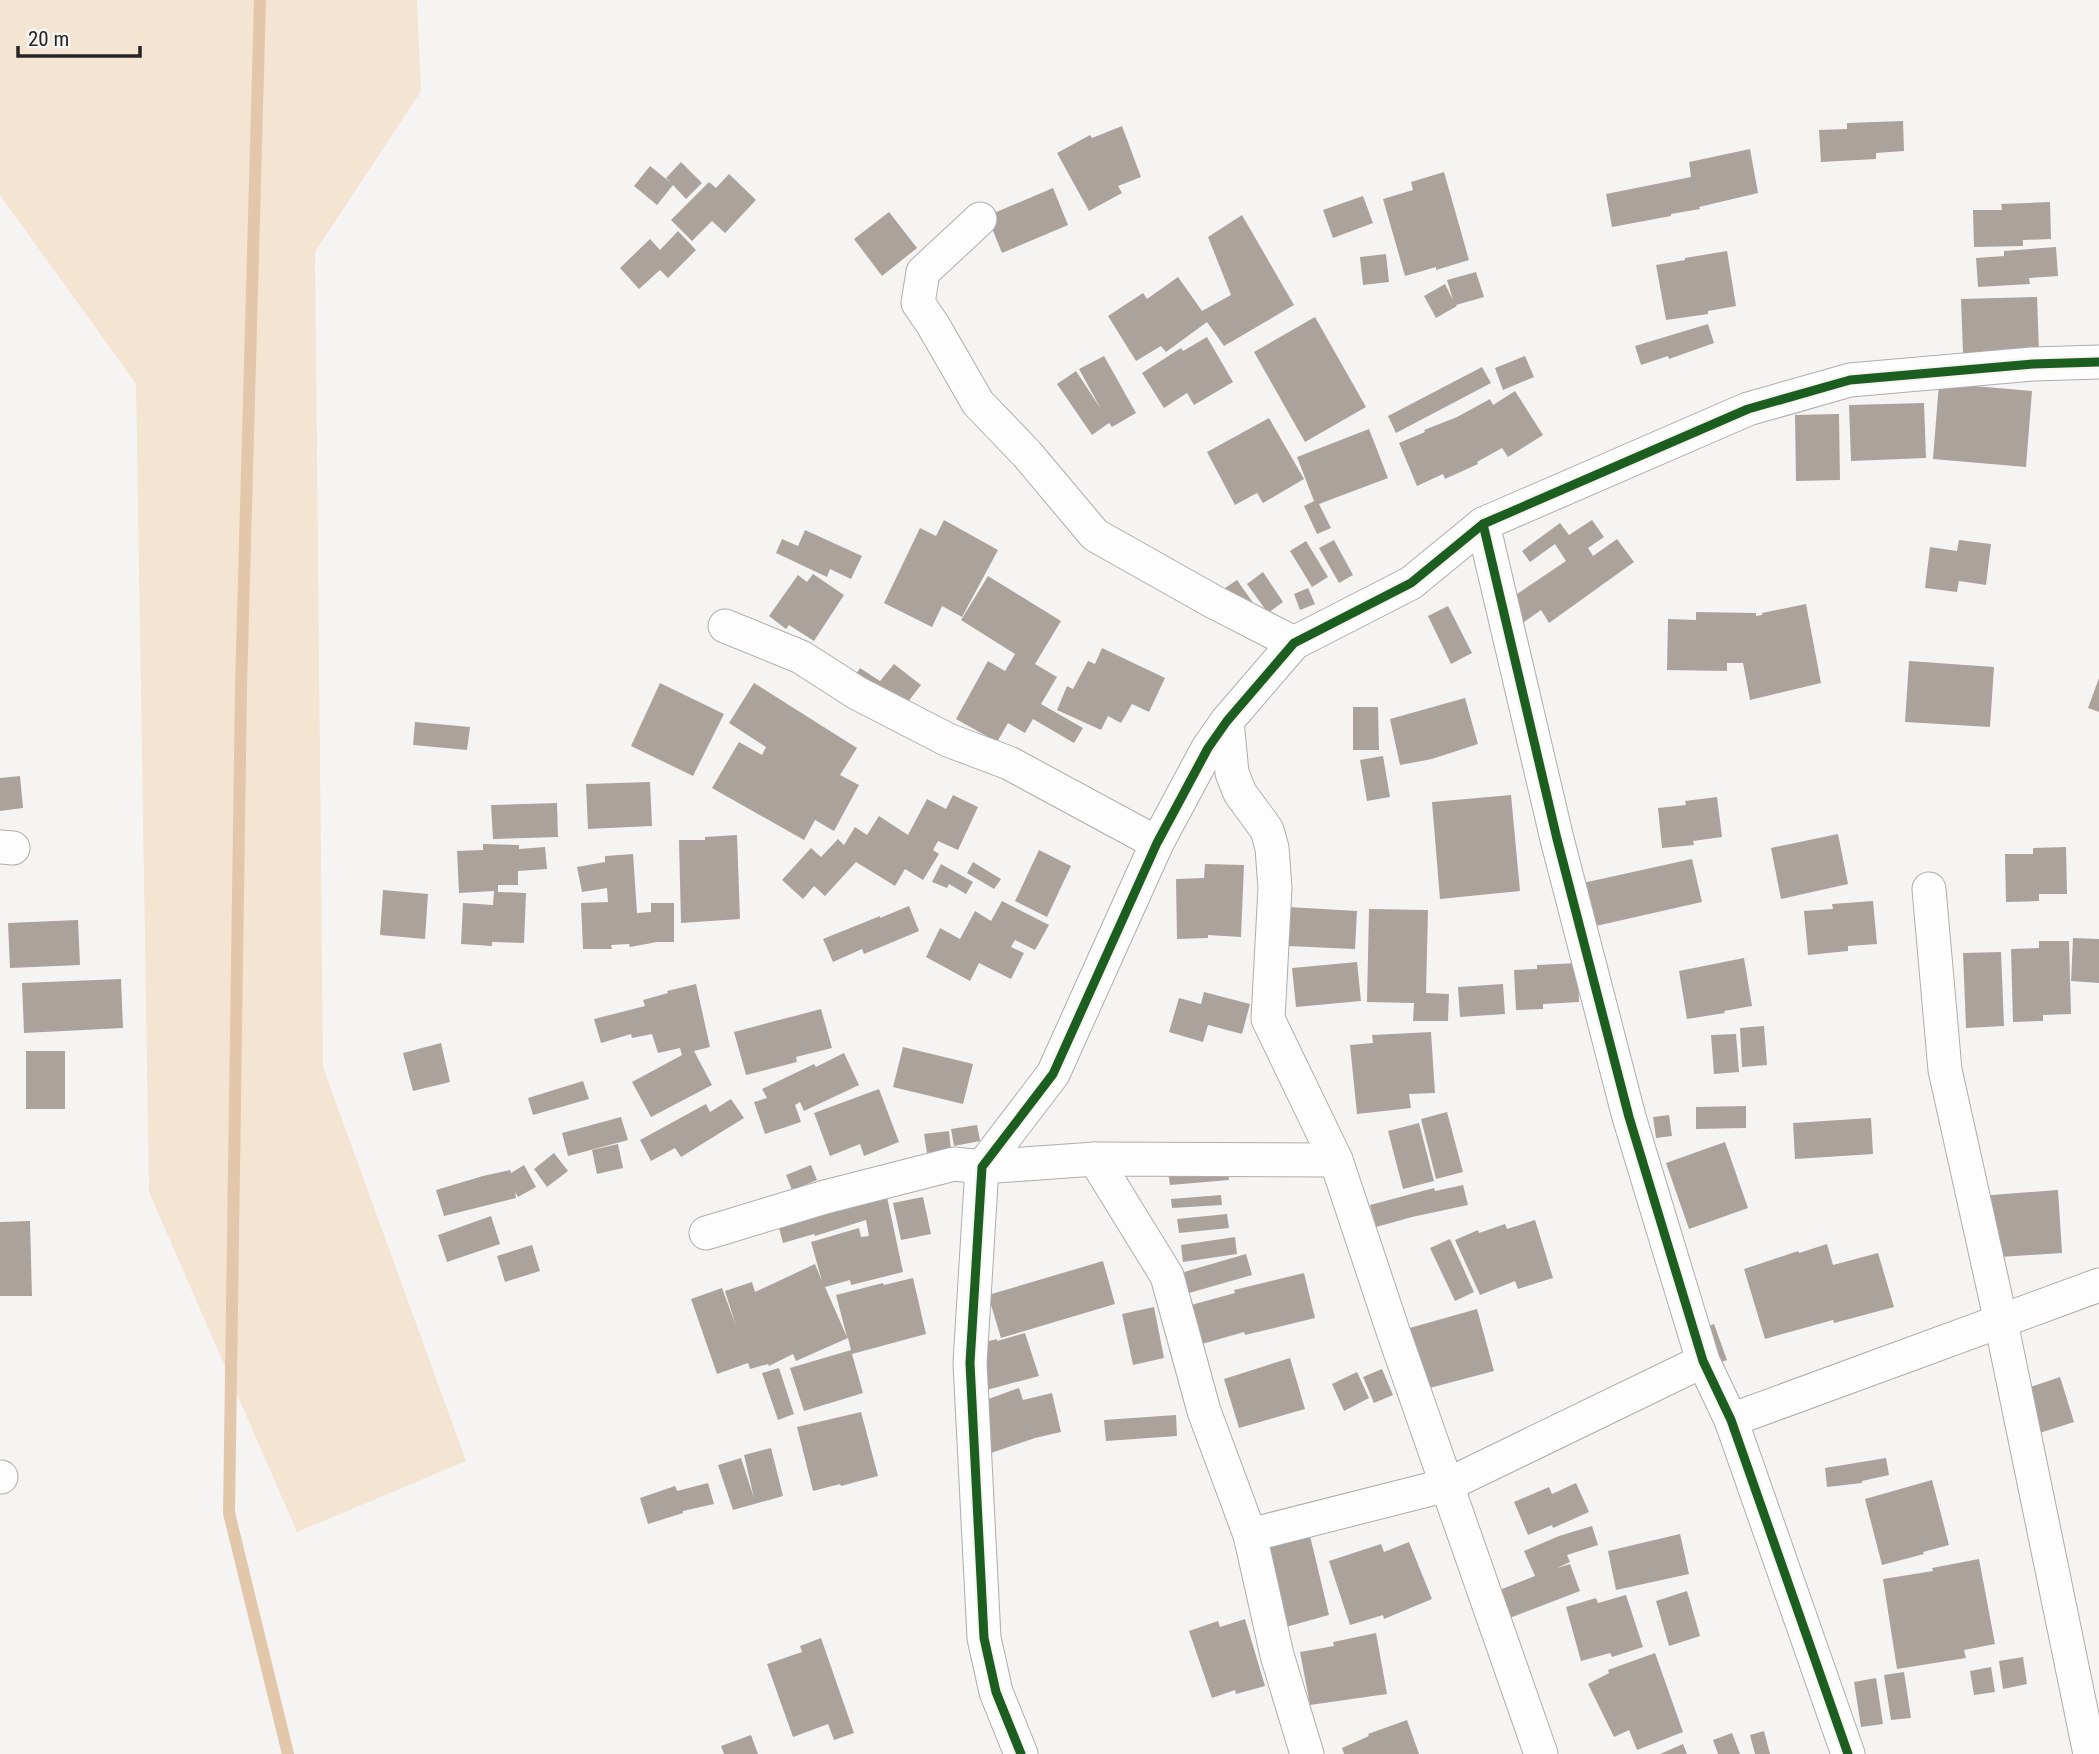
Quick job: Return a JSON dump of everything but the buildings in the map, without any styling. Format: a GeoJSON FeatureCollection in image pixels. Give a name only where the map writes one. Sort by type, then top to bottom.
{"type":"FeatureCollection","features":[{"type":"Feature","properties":{"kind":"street"},"geometry":{"type":"LineString","coordinates":[[980,219],[923,272],[918,303],[978,403],[1027,454],[1095,535],[1214,602],[1294,643]]}},
{"type":"Feature","properties":{"kind":"street"},"geometry":{"type":"LineString","coordinates":[[1021,1754],[996,1692],[984,1638],[970,1363],[982,1167],[1053,1074],[1157,843],[1208,748],[1227,721],[1294,643],[1411,583],[1483,524],[1748,409],[1850,380],[2032,364],[2099,362]]}},
{"type":"Feature","properties":{"kind":"street"},"geometry":{"type":"LineString","coordinates":[[1483,524],[1557,839],[1629,1117],[1703,1361],[1731,1420],[1847,1754]]}},
{"type":"Feature","properties":{"kind":"street"},"geometry":{"type":"LineString","coordinates":[[725,626],[801,657],[857,693],[948,740],[1009,763],[1157,843]]}},
{"type":"Feature","properties":{"kind":"street"},"geometry":{"type":"LineString","coordinates":[[1227,721],[1232,773],[1240,793],[1267,830],[1272,848],[1275,888],[1268,1019],[1336,1160],[1541,1754]]}},
{"type":"Feature","properties":{"kind":"street"},"geometry":{"type":"LineString","coordinates":[[1929,889],[1945,1070],[2001,1322],[2090,1754]]}},
{"type":"Feature","properties":{"kind":"street"},"geometry":{"type":"LineString","coordinates":[[706,1233],[825,1197],[954,1164],[982,1167],[1095,1159],[1336,1160]]}},
{"type":"Feature","properties":{"kind":"street"},"geometry":{"type":"LineString","coordinates":[[1095,1159],[1167,1276],[1204,1411],[1250,1535],[1277,1655],[1307,1754]]}},
{"type":"Feature","properties":{"kind":"street"},"geometry":{"type":"LineString","coordinates":[[1731,1420],[2099,1285]]}},
{"type":"Feature","properties":{"kind":"street"},"geometry":{"type":"LineString","coordinates":[[1250,1535],[1447,1485],[1703,1361]]}},
{"type":"Feature","properties":{"kind":"shaded area"},"geometry":{"type":"Polygon","coordinates":[[[0,0],[417,0],[421,91],[315,252],[323,1067],[466,1461],[297,1532],[149,1192],[136,384],[0,195],[0,0]]]}},
{"type":"Feature","properties":{"kind":"waterway"},"geometry":{"type":"LineString","coordinates":[[260,0],[241,688],[229,1513],[288,1754]]}},
{"type":"Feature","properties":{"kind":"cycle path"},"geometry":{"type":"LineString","coordinates":[[1021,1754],[996,1692],[984,1638],[970,1363],[982,1167],[1053,1074],[1157,843],[1208,748],[1227,721],[1294,643],[1411,583],[1483,524],[1748,409],[1850,380],[2033,364],[2099,362]]}},
{"type":"Feature","properties":{"kind":"cycle path"},"geometry":{"type":"LineString","coordinates":[[1483,524],[1557,839],[1629,1117],[1703,1361],[1731,1420],[1848,1754]]}}]}
